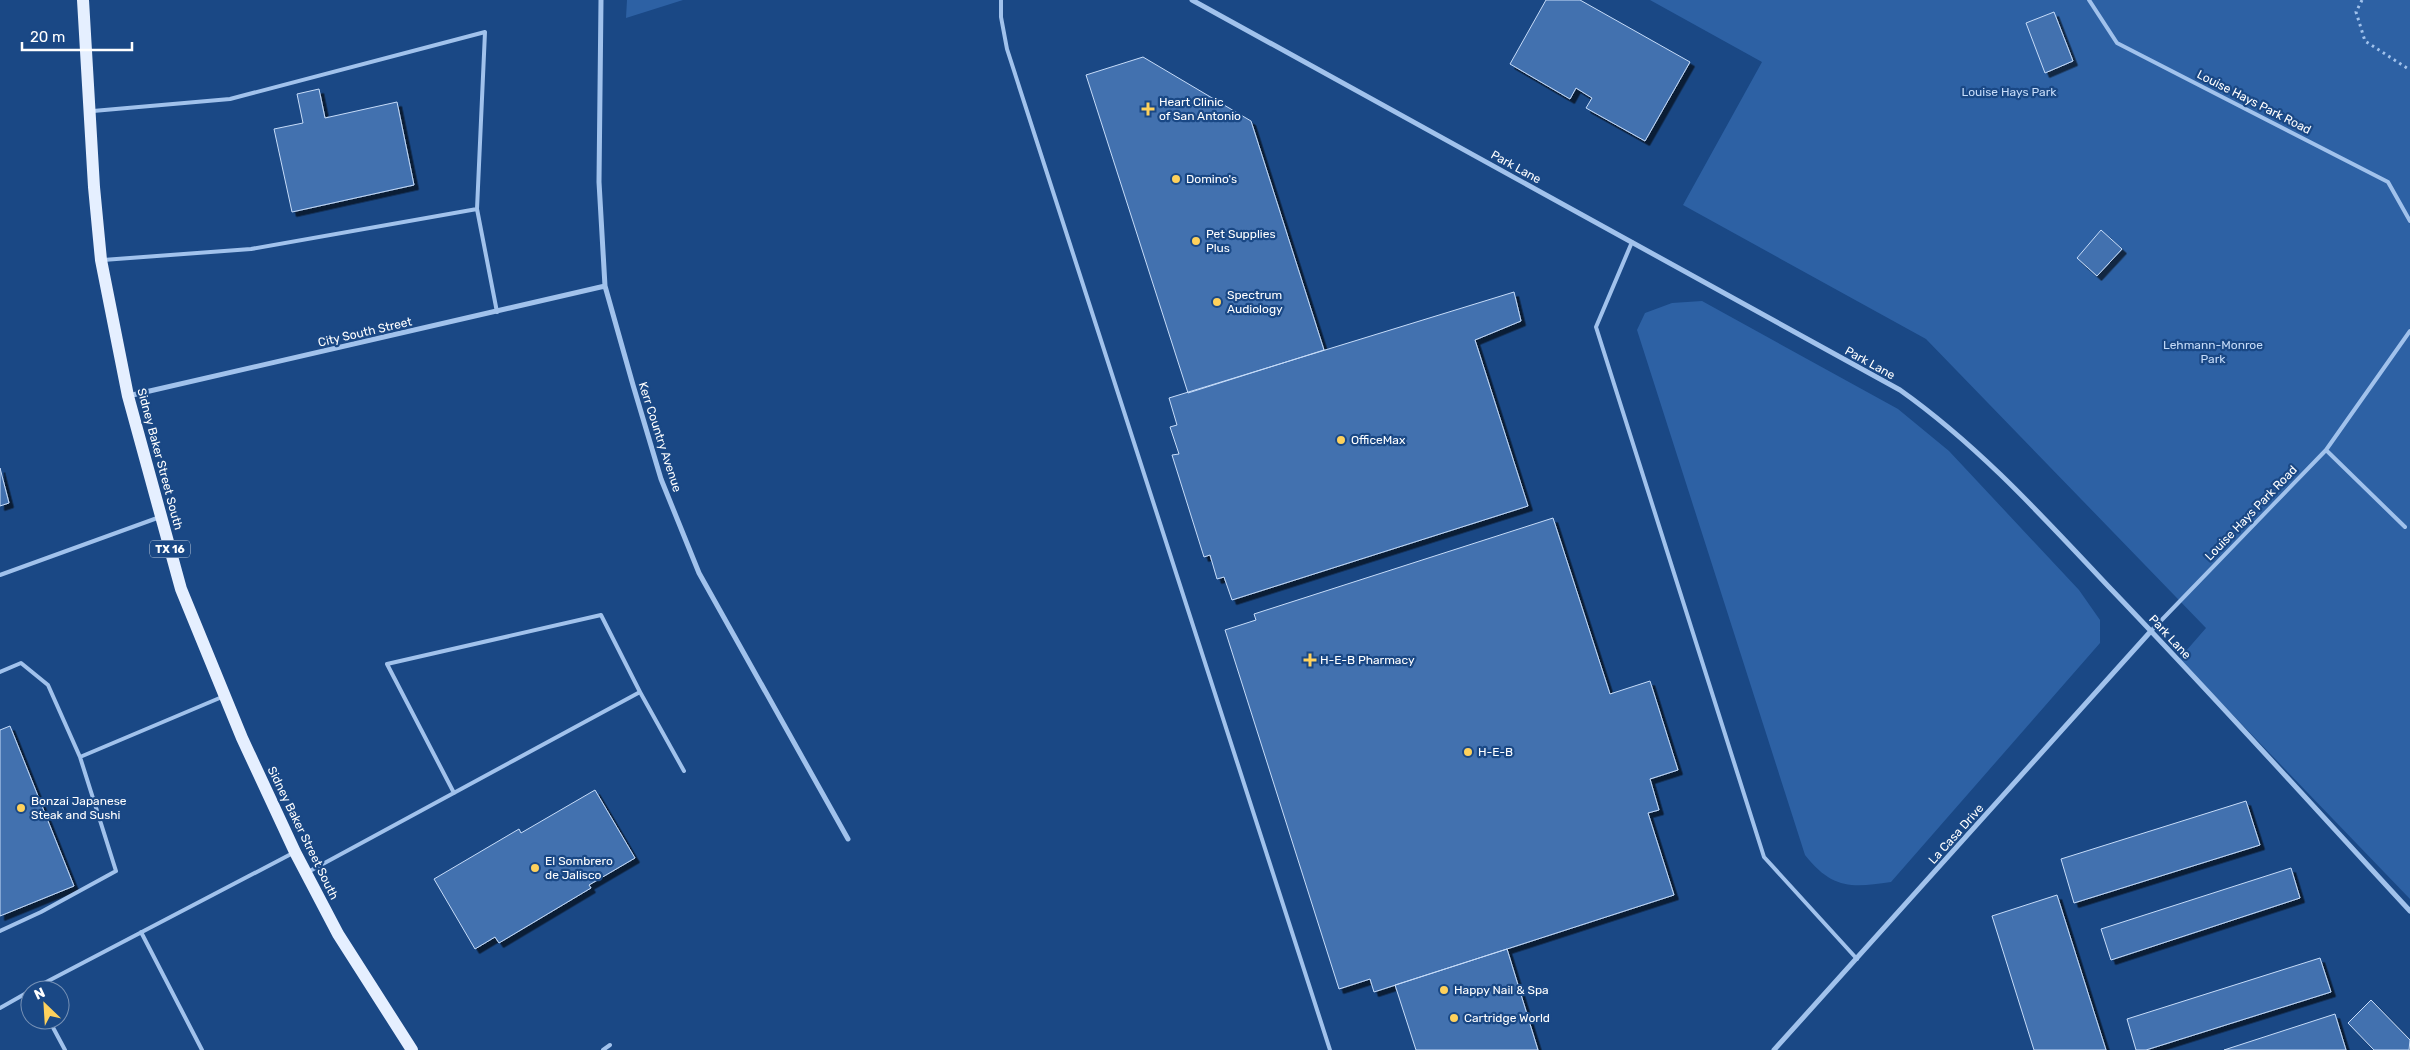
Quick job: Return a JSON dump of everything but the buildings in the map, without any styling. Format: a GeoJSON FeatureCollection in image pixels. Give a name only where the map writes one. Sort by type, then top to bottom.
{"type":"FeatureCollection","features":[{"type":"Feature","properties":{"kind":"main road","name":"Sidney Baker Street South"},"geometry":{"type":"LineString","coordinates":[[83,0],[89,112],[101,260],[128,396],[181,588],[224,696],[268,798],[338,934],[412,1050]]}},
{"type":"Feature","properties":{"kind":"street","name":"Kerr Country Avenue"},"geometry":{"type":"LineString","coordinates":[[601,0],[600,182],[605,286],[661,479],[698,573],[848,839]]}},
{"type":"Feature","properties":{"kind":"street","name":"Park Lane"},"geometry":{"type":"LineString","coordinates":[[1192,0],[1900,390],[1933,414],[2000,472],[2151,631],[2410,911]]}},
{"type":"Feature","properties":{"kind":"street","name":"City South Street"},"geometry":{"type":"LineString","coordinates":[[128,396],[605,286]]}},
{"type":"Feature","properties":{"kind":"street","name":"La Casa Drive"},"geometry":{"type":"LineString","coordinates":[[1774,1050],[2151,631]]}},
{"type":"Feature","properties":{"kind":"lane"},"geometry":{"type":"LineString","coordinates":[[1001,0],[1001,17],[1007,49],[1330,1050]]}},
{"type":"Feature","properties":{"kind":"lane","name":"Louise Hays Park Road"},"geometry":{"type":"LineString","coordinates":[[2089,0],[2117,43],[2388,182],[2410,221]]}},
{"type":"Feature","properties":{"kind":"lane"},"geometry":{"type":"LineString","coordinates":[[89,112],[230,99],[485,32],[477,209],[497,312]]}},
{"type":"Feature","properties":{"kind":"lane"},"geometry":{"type":"LineString","coordinates":[[101,260],[252,249],[477,209]]}},
{"type":"Feature","properties":{"kind":"lane"},"geometry":{"type":"LineString","coordinates":[[1632,242],[1596,327],[1764,857],[1857,959]]}},
{"type":"Feature","properties":{"kind":"lane","name":"Louise Hays Park Road"},"geometry":{"type":"LineString","coordinates":[[2151,631],[2326,450],[2410,330]]}},
{"type":"Feature","properties":{"kind":"lane"},"geometry":{"type":"LineString","coordinates":[[2326,450],[2405,527]]}},
{"type":"Feature","properties":{"kind":"lane"},"geometry":{"type":"LineString","coordinates":[[0,575],[160,517]]}},
{"type":"Feature","properties":{"kind":"lane"},"geometry":{"type":"LineString","coordinates":[[454,793],[387,664],[601,615],[640,692],[684,771]]}},
{"type":"Feature","properties":{"kind":"lane"},"geometry":{"type":"LineString","coordinates":[[0,672],[21,663],[48,685],[80,757],[116,871],[41,912],[0,931]]}},
{"type":"Feature","properties":{"kind":"lane"},"geometry":{"type":"LineString","coordinates":[[306,873],[640,692]]}},
{"type":"Feature","properties":{"kind":"lane"},"geometry":{"type":"LineString","coordinates":[[80,757],[224,696]]}},
{"type":"Feature","properties":{"kind":"lane"},"geometry":{"type":"LineString","coordinates":[[51,980],[295,852]]}},
{"type":"Feature","properties":{"kind":"lane"},"geometry":{"type":"LineString","coordinates":[[141,932],[202,1050]]}},
{"type":"Feature","properties":{"kind":"lane"},"geometry":{"type":"LineString","coordinates":[[0,1008],[20,997]]}},
{"type":"Feature","properties":{"kind":"lane"},"geometry":{"type":"LineString","coordinates":[[55,1030],[65,1050]]}},
{"type":"Feature","properties":{"kind":"lane"},"geometry":{"type":"LineString","coordinates":[[602,1050],[610,1045]]}},
{"type":"Feature","properties":{"kind":"path"},"geometry":{"type":"LineString","coordinates":[[2362,0],[2356,12],[2365,42],[2410,70]]}},
{"type":"Feature","properties":{"kind":"green space"},"geometry":{"type":"Polygon","coordinates":[[[627,0],[683,0],[626,18],[627,0]]]}},
{"type":"Feature","properties":{"kind":"green space","name":"Lehmann-Monroe Park"},"geometry":{"type":"Polygon","coordinates":[[[1650,0],[2410,0],[2410,899],[2179,659],[2206,628],[1926,339],[1683,205],[1762,62],[1650,0]]]}},
{"type":"Feature","properties":{"kind":"green space"},"geometry":{"type":"Polygon","coordinates":[[[1702,301],[1898,409],[1949,451],[2079,590],[2100,620],[2100,643],[1891,882],[1864,885],[1843,884],[1824,874],[1805,855],[1637,330],[1645,313],[1672,303],[1702,301]]]}},
{"type":"Feature","properties":{"kind":"place","name":"Heart Clinic of San Antonio"},"geometry":{"type":"Point","coordinates":[1148,109]}},
{"type":"Feature","properties":{"kind":"place","name":"Domino's"},"geometry":{"type":"Point","coordinates":[1176,179]}},
{"type":"Feature","properties":{"kind":"place","name":"Pet Supplies Plus"},"geometry":{"type":"Point","coordinates":[1196,241]}},
{"type":"Feature","properties":{"kind":"place","name":"Spectrum Audiology"},"geometry":{"type":"Point","coordinates":[1217,302]}},
{"type":"Feature","properties":{"kind":"place","name":"OfficeMax"},"geometry":{"type":"Point","coordinates":[1341,440]}},
{"type":"Feature","properties":{"kind":"place","name":"H-E-B Pharmacy"},"geometry":{"type":"Point","coordinates":[1310,660]}},
{"type":"Feature","properties":{"kind":"place","name":"H-E-B"},"geometry":{"type":"Point","coordinates":[1468,752]}},
{"type":"Feature","properties":{"kind":"place","name":"Bonzai Japanese Steak and Sushi"},"geometry":{"type":"Point","coordinates":[21,808]}},
{"type":"Feature","properties":{"kind":"place","name":"El Sombrero de Jalisco"},"geometry":{"type":"Point","coordinates":[535,868]}},
{"type":"Feature","properties":{"kind":"place","name":"Happy Nail & Spa"},"geometry":{"type":"Point","coordinates":[1444,990]}},
{"type":"Feature","properties":{"kind":"place","name":"Cartridge World"},"geometry":{"type":"Point","coordinates":[1454,1018]}},
{"type":"Feature","properties":{"kind":"park label","name":"Louise Hays Park"},"geometry":{"type":"Point","coordinates":[2009,92]}}]}
